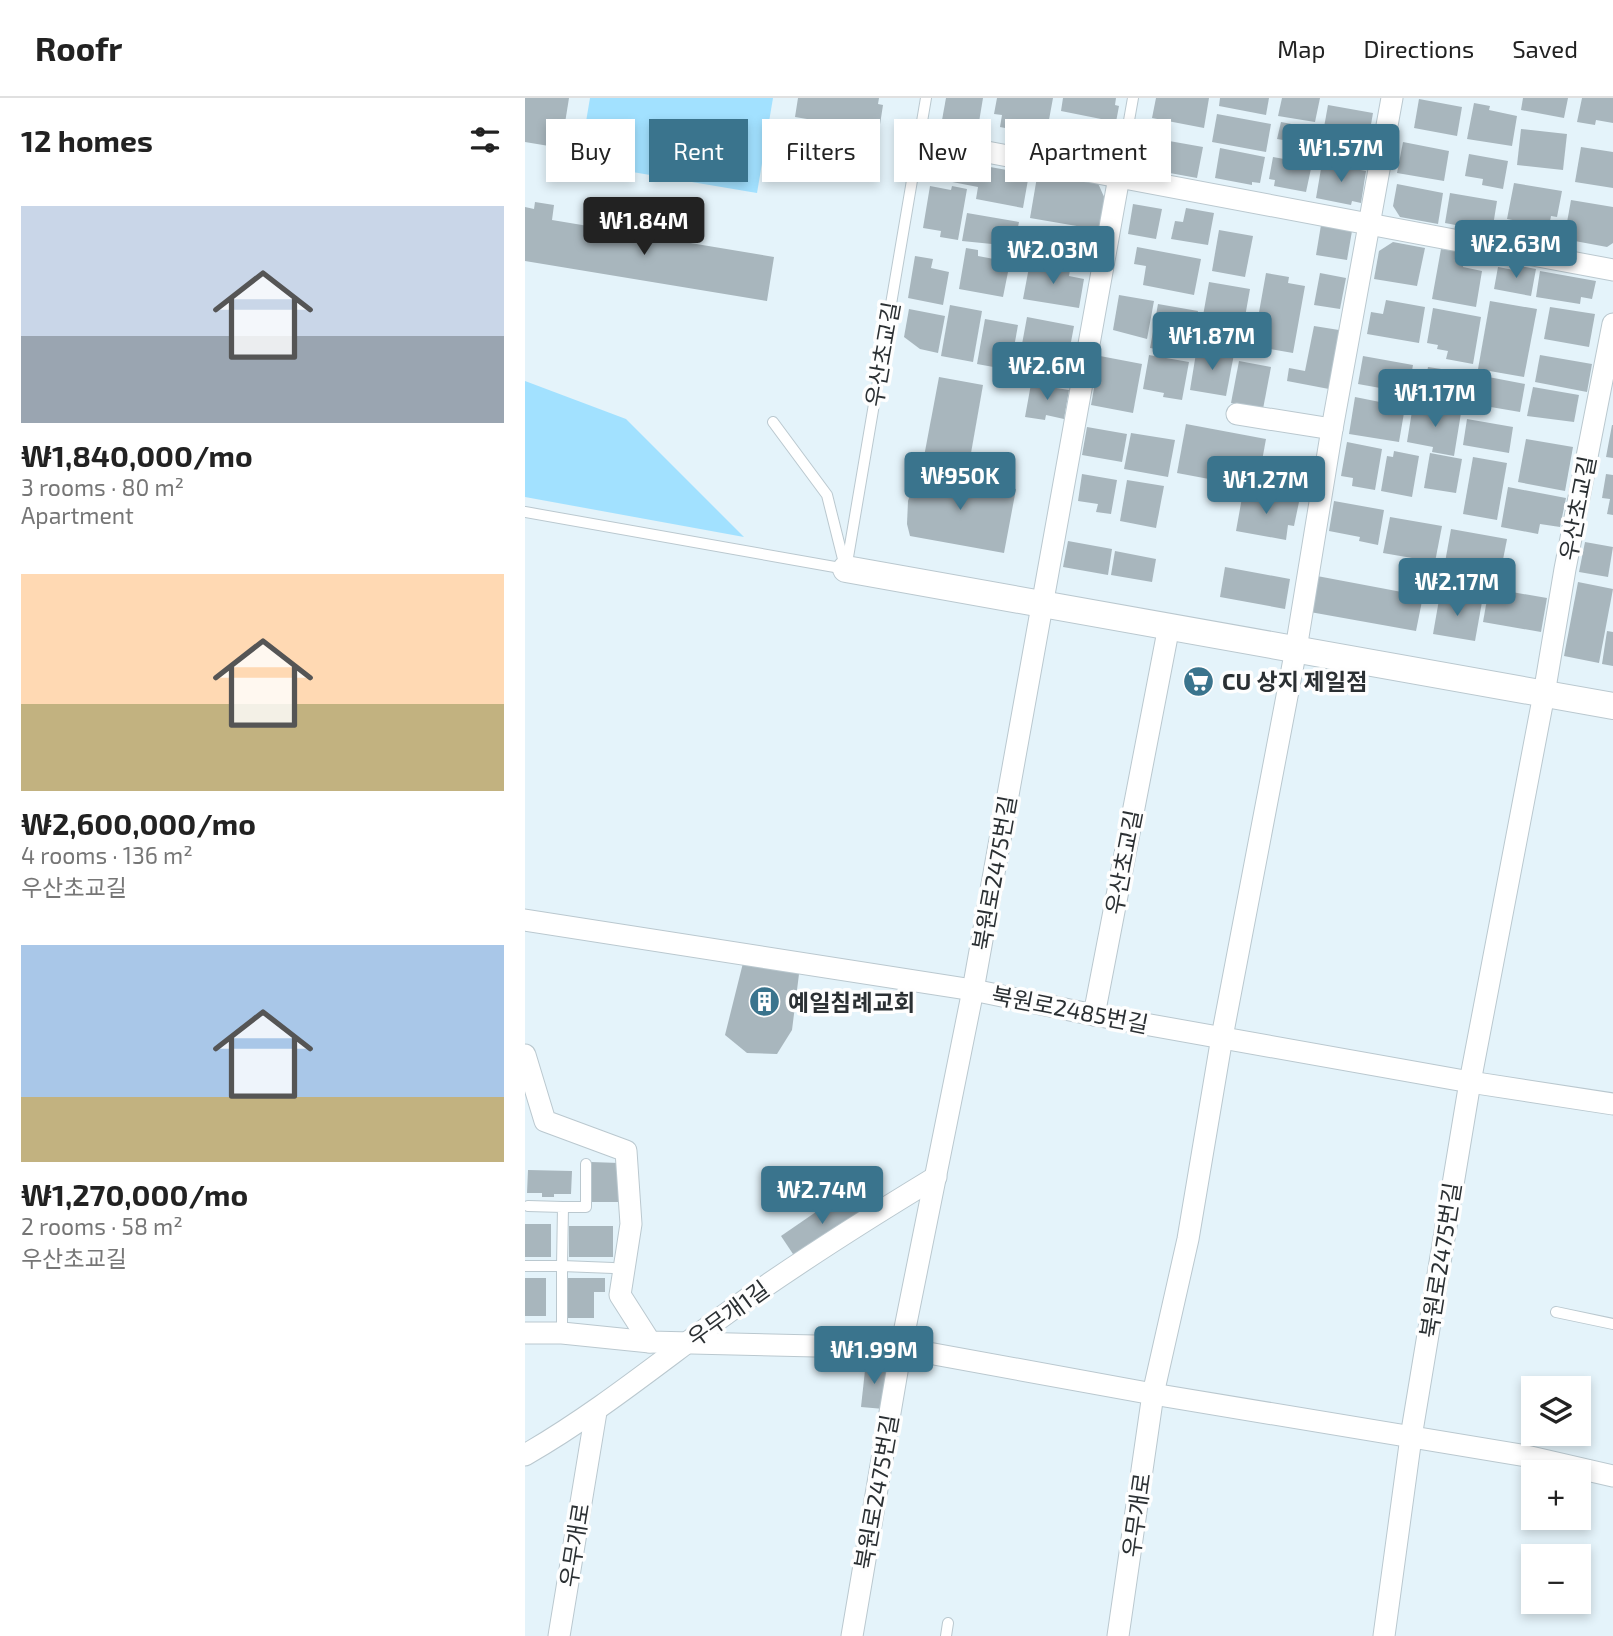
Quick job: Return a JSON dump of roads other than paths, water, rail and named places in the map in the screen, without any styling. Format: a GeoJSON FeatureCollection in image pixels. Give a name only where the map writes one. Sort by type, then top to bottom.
{"type":"FeatureCollection","features":[{"type":"Feature","properties":{"kind":"street"},"geometry":{"type":"LineString","coordinates":[[1153,1394],[1188,1239],[1222,1037],[1296,649],[1368,222],[1392,98]]}},
{"type":"Feature","properties":{"kind":"street"},"geometry":{"type":"LineString","coordinates":[[1042,604],[1118,182]]}},
{"type":"Feature","properties":{"kind":"street"},"geometry":{"type":"LineString","coordinates":[[1147,182],[1613,270]]}},
{"type":"Feature","properties":{"kind":"street","name":"우산초교길"},"geometry":{"type":"LineString","coordinates":[[1469,1082],[1613,324]]}},
{"type":"Feature","properties":{"kind":"street"},"geometry":{"type":"LineString","coordinates":[[1237,414],[1332,429]]}},
{"type":"Feature","properties":{"kind":"street"},"geometry":{"type":"LineString","coordinates":[[846,569],[1613,706]]}},
{"type":"Feature","properties":{"kind":"street","name":"북원로2475번길"},"geometry":{"type":"LineString","coordinates":[[852,1636],[901,1348],[973,990],[1042,604]]}},
{"type":"Feature","properties":{"kind":"street","name":"우산초교길"},"geometry":{"type":"LineString","coordinates":[[1094,1015],[1169,626]]}},
{"type":"Feature","properties":{"kind":"street","name":"북원로2485번길"},"geometry":{"type":"LineString","coordinates":[[525,920],[973,990],[1094,1015],[1469,1082],[1613,1104]]}},
{"type":"Feature","properties":{"kind":"street"},"geometry":{"type":"LineString","coordinates":[[526,1055],[545,1121],[626,1151],[631,1224],[620,1295],[650,1342]]}},
{"type":"Feature","properties":{"kind":"street","name":"북원로2475번길"},"geometry":{"type":"LineString","coordinates":[[1411,1437],[1469,1082]]}},
{"type":"Feature","properties":{"kind":"street","name":"우무개1길"},"geometry":{"type":"LineString","coordinates":[[525,1455],[596,1412],[688,1342],[836,1237],[936,1177]]}},
{"type":"Feature","properties":{"kind":"street"},"geometry":{"type":"LineString","coordinates":[[525,1333],[650,1342],[901,1348],[1153,1394],[1526,1456],[1613,1476]]}},
{"type":"Feature","properties":{"kind":"street","name":"우무개로"},"geometry":{"type":"LineString","coordinates":[[1118,1636],[1153,1394]]}},
{"type":"Feature","properties":{"kind":"street","name":"우무개로"},"geometry":{"type":"LineString","coordinates":[[559,1636],[596,1412]]}},
{"type":"Feature","properties":{"kind":"street"},"geometry":{"type":"LineString","coordinates":[[1384,1636],[1411,1437]]}},
{"type":"Feature","properties":{"kind":"lane","name":"우산초교길"},"geometry":{"type":"LineString","coordinates":[[922,119],[926,98]]}},
{"type":"Feature","properties":{"kind":"lane"},"geometry":{"type":"LineString","coordinates":[[1129,119],[1133,98]]}},
{"type":"Feature","properties":{"kind":"lane","name":"우산초교길"},"geometry":{"type":"LineString","coordinates":[[846,569],[911,182]]}},
{"type":"Feature","properties":{"kind":"lane"},"geometry":{"type":"LineString","coordinates":[[525,512],[846,569],[827,495],[773,422]]}},
{"type":"Feature","properties":{"kind":"lane"},"geometry":{"type":"LineString","coordinates":[[528,1206],[586,1207],[586,1164]]}},
{"type":"Feature","properties":{"kind":"lane"},"geometry":{"type":"LineString","coordinates":[[562,1334],[563,1207]]}},
{"type":"Feature","properties":{"kind":"lane"},"geometry":{"type":"LineString","coordinates":[[525,1266],[613,1268]]}},
{"type":"Feature","properties":{"kind":"lane"},"geometry":{"type":"LineString","coordinates":[[1556,1312],[1613,1324]]}},
{"type":"Feature","properties":{"kind":"lane"},"geometry":{"type":"LineString","coordinates":[[946,1636],[948,1623]]}},
{"type":"Feature","properties":{"kind":"place","name":"CU 상지 제일점"},"geometry":{"type":"Point","coordinates":[1199,681]}},
{"type":"Feature","properties":{"kind":"place","name":"예일침례교회"},"geometry":{"type":"Point","coordinates":[765,1002]}}]}
